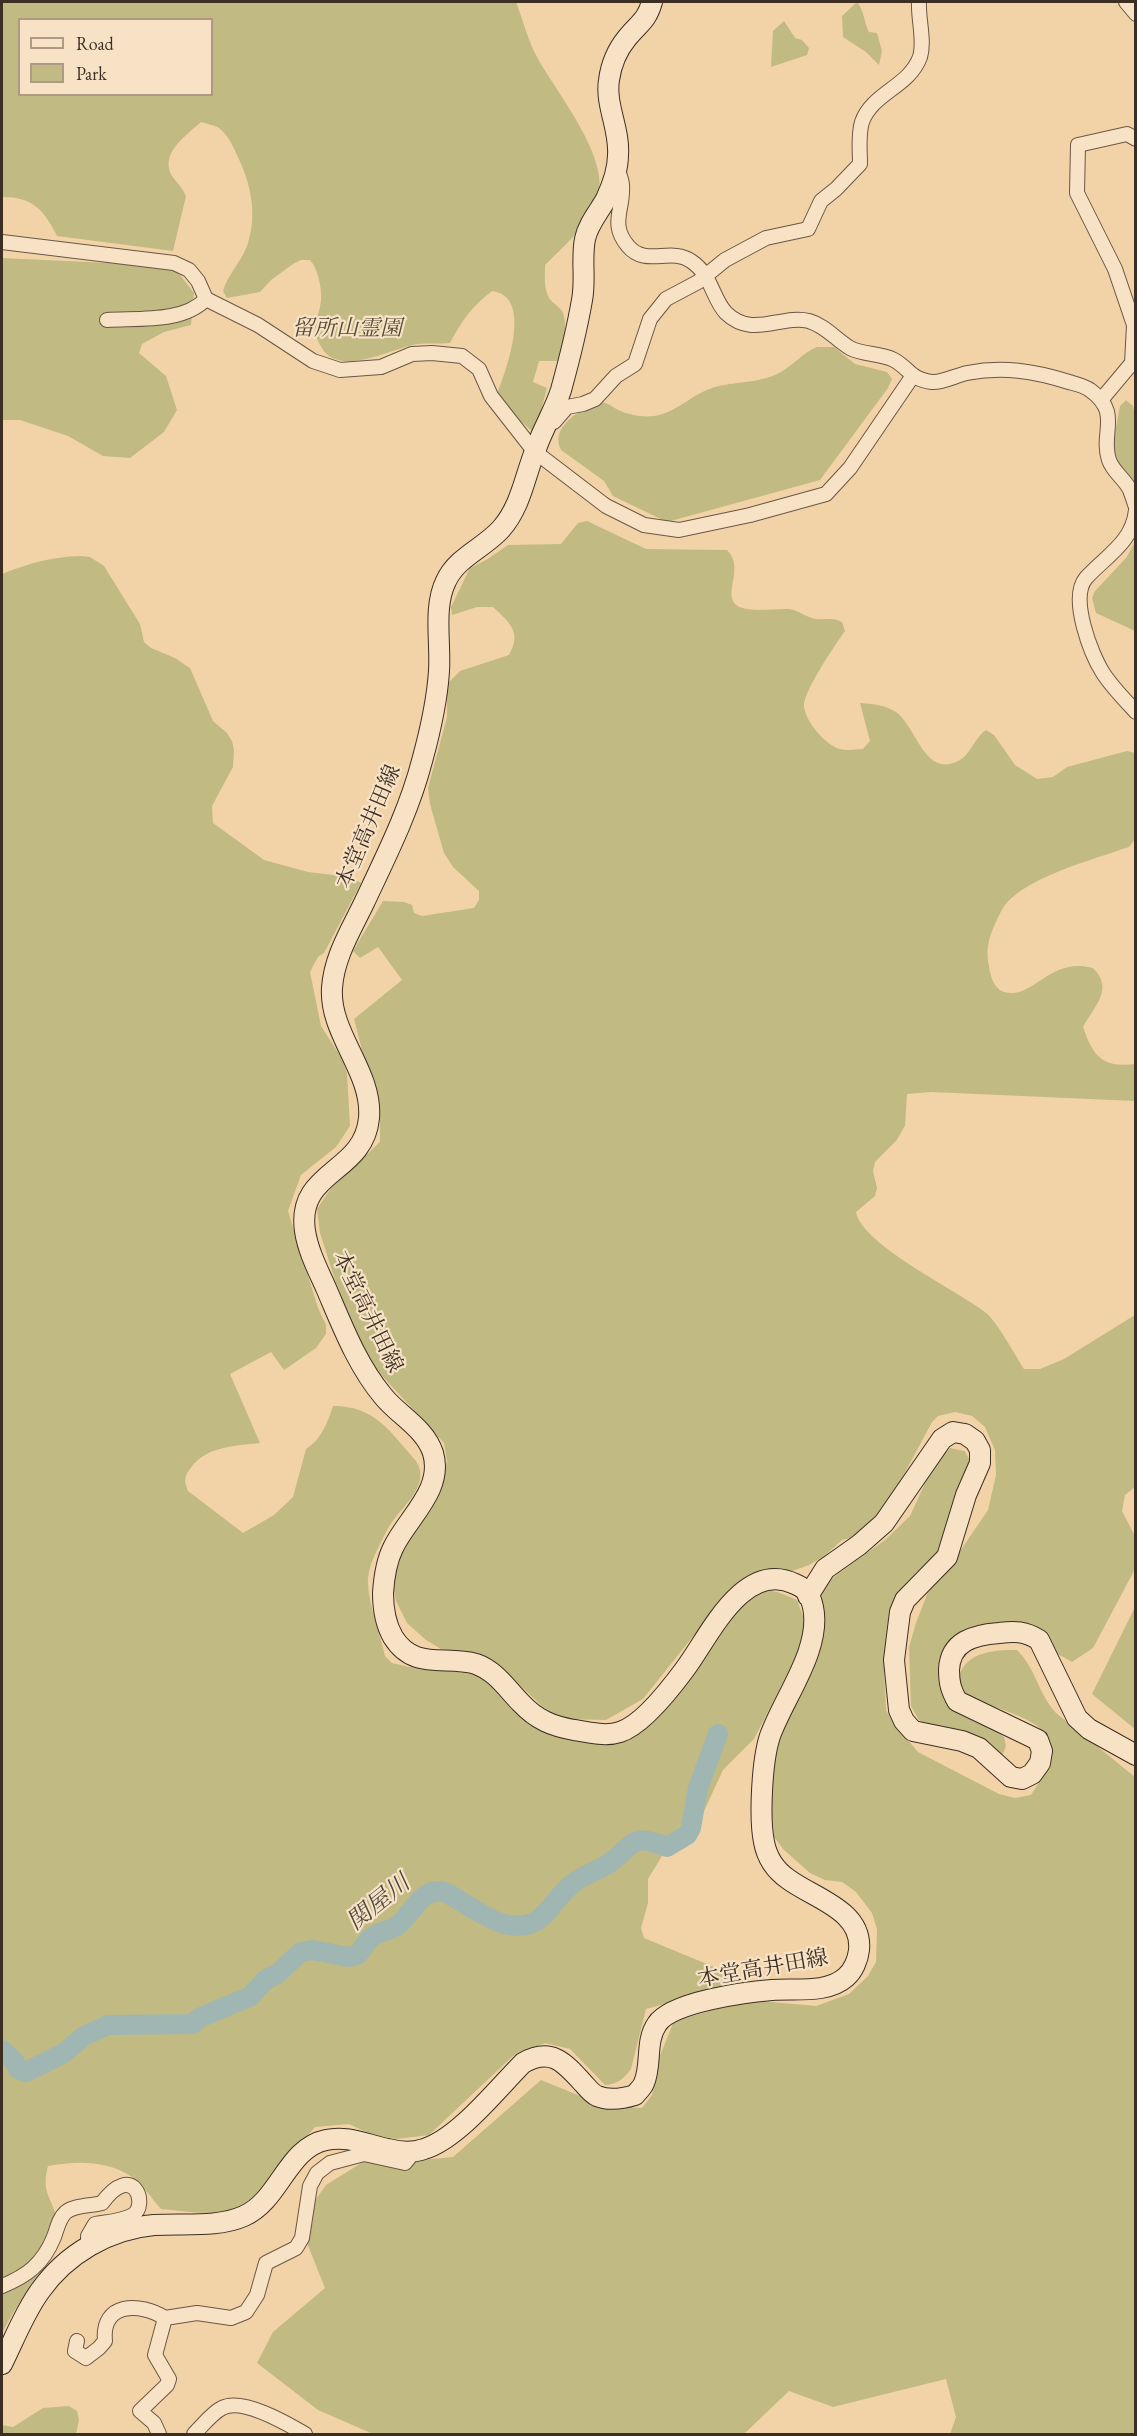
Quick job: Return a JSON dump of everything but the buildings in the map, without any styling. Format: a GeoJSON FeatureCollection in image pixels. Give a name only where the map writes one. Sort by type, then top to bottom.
{"type":"FeatureCollection","features":[{"type":"Feature","properties":{"kind":"main road","name":"本堂高井田線"},"geometry":{"type":"LineString","coordinates":[[2,2364],[40,2291],[64,2265],[88,2246],[108,2235],[131,2228],[215,2222],[244,2216],[259,2207],[309,2147],[324,2140],[342,2138],[389,2150],[409,2152],[424,2150],[441,2142],[523,2063],[534,2056],[557,2059],[569,2067],[594,2095],[605,2098],[624,2098],[634,2095],[645,2080],[652,2034],[658,2022],[667,2014],[679,2008],[744,1994],[825,1987],[838,1983],[848,1975],[855,1964],[860,1943],[849,1919],[837,1908],[786,1878],[766,1854],[763,1840],[765,1758],[770,1737],[809,1650],[814,1631],[813,1607],[807,1592],[790,1581],[772,1580],[752,1586],[732,1600],[684,1671],[630,1728],[618,1733],[603,1735],[553,1726],[539,1719],[502,1681],[481,1665],[430,1661],[410,1654],[398,1645],[388,1628],[383,1606],[384,1579],[393,1546],[408,1527],[434,1478],[434,1456],[427,1441],[385,1399],[362,1364],[343,1328],[312,1256],[305,1230],[308,1199],[317,1184],[359,1151],[367,1132],[370,1111],[368,1095],[333,1011],[332,991],[336,963],[402,823],[420,772],[438,692],[441,590],[455,566],[497,534],[517,507],[534,451],[560,395],[583,298],[585,239],[589,227],[609,193],[616,166],[618,142],[608,83],[623,42],[645,21],[652,2]]}},
{"type":"Feature","properties":{"kind":"main road"},"geometry":{"type":"LineString","coordinates":[[808,1596],[825,1569],[884,1523],[942,1439],[953,1432],[965,1434],[975,1441],[980,1450],[980,1463],[966,1495],[946,1557],[905,1600],[900,1612],[894,1660],[899,1710],[904,1721],[913,1731],[962,1741],[979,1748],[1011,1777],[1022,1779],[1032,1774],[1040,1763],[1042,1751],[1038,1740],[957,1701],[950,1689],[949,1679],[952,1653],[959,1644],[983,1634],[1014,1631],[1028,1633],[1039,1640],[1077,1718],[1089,1729],[1136,1755]]}},
{"type":"Feature","properties":{"kind":"street"},"geometry":{"type":"LineString","coordinates":[[544,430],[549,429],[567,407],[595,399],[616,376],[635,364],[655,310],[666,299],[698,282],[725,260],[766,238],[808,229],[821,201],[860,164],[859,140],[862,122],[873,104],[913,72],[921,55],[919,2]]}},
{"type":"Feature","properties":{"kind":"street"},"geometry":{"type":"LineString","coordinates":[[1126,2],[1136,14]]}},
{"type":"Feature","properties":{"kind":"street"},"geometry":{"type":"LineString","coordinates":[[1101,400],[1132,363],[1134,325],[1114,269],[1077,193],[1078,145],[1127,134],[1136,139]]}},
{"type":"Feature","properties":{"kind":"street"},"geometry":{"type":"LineString","coordinates":[[616,166],[622,186],[618,228],[630,249],[640,255],[651,257],[681,255],[692,261],[705,274],[726,312],[740,321],[755,326],[801,319],[819,324],[851,348],[893,360],[912,377],[935,383],[955,375],[987,369],[1021,369],[1089,388],[1101,400],[1109,415],[1107,452],[1110,463],[1130,489],[1136,509],[1134,526],[1084,581],[1079,603],[1084,627],[1103,673],[1136,712]]}},
{"type":"Feature","properties":{"kind":"street"},"geometry":{"type":"LineString","coordinates":[[2,242],[174,263],[189,270],[198,281],[206,299],[258,325],[314,361],[339,370],[381,367],[412,354],[462,356],[479,369],[491,396],[534,451],[606,506],[644,525],[679,530],[750,515],[826,494],[850,468],[912,377]]}},
{"type":"Feature","properties":{"kind":"street"},"geometry":{"type":"LineString","coordinates":[[107,320],[181,314],[198,307],[206,299]]}},
{"type":"Feature","properties":{"kind":"street"},"geometry":{"type":"LineString","coordinates":[[77,2341],[75,2351],[86,2358],[105,2341],[103,2330],[110,2318],[120,2310],[134,2306],[152,2309],[165,2318],[197,2313],[231,2318],[246,2312],[257,2295],[266,2263],[296,2248],[302,2238],[310,2186],[317,2173],[330,2163],[364,2154],[405,2163],[409,2158],[409,2152]]}},
{"type":"Feature","properties":{"kind":"street"},"geometry":{"type":"LineString","coordinates":[[2,2286],[22,2278],[38,2265],[48,2250],[60,2220],[66,2212],[76,2207],[102,2203],[115,2187],[123,2184],[131,2187],[138,2193],[140,2201],[138,2209],[133,2215],[95,2224],[88,2236],[88,2246]]}},
{"type":"Feature","properties":{"kind":"street"},"geometry":{"type":"LineString","coordinates":[[159,2434],[154,2423],[140,2411],[167,2385],[169,2379],[154,2355],[165,2318]]}},
{"type":"Feature","properties":{"kind":"street"},"geometry":{"type":"LineString","coordinates":[[194,2434],[222,2408],[236,2404],[279,2418],[306,2434]]}},
{"type":"Feature","properties":{"kind":"green space","name":"留所山霊園"},"geometry":{"type":"Polygon","coordinates":[[[2,2],[516,2],[534,51],[589,144],[600,181],[598,197],[589,216],[576,234],[545,265],[546,290],[549,299],[564,315],[565,336],[559,361],[539,361],[533,382],[547,388],[535,434],[514,415],[497,394],[514,336],[512,306],[505,296],[492,291],[479,302],[458,328],[450,343],[417,344],[353,361],[341,361],[330,357],[318,340],[315,328],[321,290],[317,273],[310,260],[301,260],[293,264],[271,280],[260,292],[227,298],[223,291],[247,246],[252,211],[249,188],[242,166],[230,141],[217,127],[201,122],[176,145],[169,160],[172,176],[186,196],[173,251],[57,236],[42,212],[30,202],[2,197],[2,2]]]}},
{"type":"Feature","properties":{"kind":"green space"},"geometry":{"type":"Polygon","coordinates":[[[857,2],[869,32],[877,33],[882,51],[879,65],[866,52],[843,37],[842,16],[857,2]]]}},
{"type":"Feature","properties":{"kind":"green space"},"geometry":{"type":"Polygon","coordinates":[[[784,21],[795,38],[802,40],[809,48],[807,55],[771,67],[773,31],[784,21]]]}},
{"type":"Feature","properties":{"kind":"green space"},"geometry":{"type":"Polygon","coordinates":[[[2,258],[173,266],[194,293],[191,325],[164,332],[142,344],[139,353],[166,376],[177,410],[164,432],[130,458],[103,456],[68,436],[20,420],[2,420],[2,258]]]}},
{"type":"Feature","properties":{"kind":"green space"},"geometry":{"type":"Polygon","coordinates":[[[817,347],[834,347],[855,364],[887,372],[892,379],[888,388],[820,480],[667,522],[613,496],[604,481],[561,450],[559,435],[562,428],[573,417],[598,402],[636,415],[659,415],[673,410],[712,388],[771,377],[817,347]]]}},
{"type":"Feature","properties":{"kind":"green space"},"geometry":{"type":"Polygon","coordinates":[[[1126,400],[1133,406],[1135,416],[1135,490],[1111,454],[1120,406],[1126,400]]]}},
{"type":"Feature","properties":{"kind":"green space"},"geometry":{"type":"Polygon","coordinates":[[[587,521],[646,549],[727,550],[734,564],[732,598],[738,606],[752,609],[789,609],[815,619],[832,619],[842,622],[845,631],[815,678],[804,704],[811,724],[834,747],[846,750],[863,749],[870,741],[860,703],[883,706],[896,712],[922,749],[937,763],[946,764],[962,759],[986,730],[994,735],[1015,765],[1037,779],[1053,777],[1067,767],[1127,751],[1135,753],[1135,839],[1129,847],[1062,870],[1015,895],[1004,907],[992,931],[988,956],[992,979],[1004,992],[1015,993],[1024,990],[1053,972],[1065,968],[1078,966],[1093,968],[1102,983],[1102,990],[1097,1004],[1083,1027],[1091,1046],[1100,1058],[1114,1064],[1135,1064],[1135,1101],[931,1092],[907,1094],[905,1126],[896,1141],[875,1162],[873,1171],[877,1188],[875,1196],[856,1212],[862,1225],[892,1252],[990,1316],[1024,1369],[1040,1369],[1064,1359],[1135,1315],[1135,1487],[1125,1495],[1122,1511],[1135,1536],[1135,1569],[1093,1648],[1072,1662],[1058,1654],[1042,1636],[965,1634],[949,1696],[1004,1737],[1006,1746],[1003,1754],[965,1737],[941,1733],[919,1720],[911,1706],[909,1647],[916,1623],[928,1592],[954,1560],[988,1510],[996,1475],[995,1450],[985,1427],[972,1416],[955,1412],[938,1416],[932,1422],[879,1521],[858,1536],[842,1540],[823,1557],[809,1565],[726,1595],[643,1699],[606,1720],[561,1719],[547,1711],[497,1663],[482,1657],[441,1649],[426,1640],[407,1623],[396,1601],[391,1576],[401,1554],[437,1493],[447,1461],[444,1443],[373,1366],[344,1308],[320,1233],[317,1209],[331,1188],[380,1142],[380,1120],[354,1019],[402,980],[378,947],[360,958],[353,951],[383,901],[404,902],[412,905],[414,913],[422,916],[474,908],[479,900],[479,891],[453,867],[444,853],[430,804],[428,788],[447,717],[447,684],[460,671],[509,655],[513,647],[514,634],[509,623],[493,607],[477,607],[452,615],[451,607],[470,568],[508,545],[561,544],[578,523],[587,521]]]}},
{"type":"Feature","properties":{"kind":"green space"},"geometry":{"type":"Polygon","coordinates":[[[1135,542],[1135,631],[1096,613],[1092,598],[1095,591],[1126,558],[1135,542]]]}},
{"type":"Feature","properties":{"kind":"green space"},"geometry":{"type":"Polygon","coordinates":[[[90,557],[104,566],[140,624],[144,642],[190,668],[213,721],[227,733],[232,741],[233,767],[212,806],[213,823],[264,860],[308,872],[350,877],[361,883],[324,953],[318,957],[310,972],[321,1026],[341,1057],[347,1073],[350,1126],[336,1147],[301,1175],[288,1211],[318,1308],[326,1325],[326,1334],[316,1348],[284,1370],[271,1352],[230,1374],[260,1443],[215,1450],[199,1459],[187,1474],[185,1480],[188,1491],[243,1533],[274,1515],[293,1497],[306,1449],[320,1435],[333,1406],[348,1407],[371,1416],[390,1431],[416,1461],[420,1471],[417,1489],[391,1523],[369,1570],[370,1601],[385,1656],[392,1663],[409,1667],[479,1675],[542,1730],[610,1740],[747,1597],[755,1594],[772,1591],[797,1600],[803,1616],[806,1641],[802,1657],[785,1679],[754,1739],[723,1770],[705,1809],[675,1845],[662,1856],[648,1879],[648,1903],[641,1928],[644,1938],[748,1981],[646,2009],[631,2069],[613,2084],[605,2085],[570,2049],[545,2043],[513,2056],[429,2135],[397,2139],[372,2135],[349,2124],[315,2127],[255,2195],[239,2208],[231,2211],[200,2213],[161,2209],[136,2180],[112,2167],[91,2163],[48,2166],[46,2184],[56,2215],[55,2236],[51,2250],[2,2334],[2,574],[40,561],[90,557]]]}},
{"type":"Feature","properties":{"kind":"green space"},"geometry":{"type":"Polygon","coordinates":[[[950,1448],[965,1451],[973,1467],[949,1544],[932,1564],[916,1572],[891,1619],[884,1670],[886,1710],[894,1724],[918,1752],[999,1794],[1015,1798],[1031,1795],[1050,1760],[1051,1747],[1048,1737],[1027,1720],[970,1698],[959,1687],[958,1682],[963,1668],[975,1657],[991,1652],[1017,1650],[1029,1665],[1056,1713],[1135,1777],[1135,2434],[950,2434],[956,2417],[946,2379],[833,2407],[789,2391],[744,2434],[373,2434],[318,2410],[257,2363],[273,2332],[325,2288],[299,2223],[326,2185],[371,2157],[400,2162],[453,2157],[541,2080],[605,2106],[642,2108],[652,2095],[657,2063],[674,2021],[750,2000],[816,2006],[849,1994],[868,1976],[876,1962],[877,1929],[872,1913],[856,1892],[842,1882],[825,1880],[810,1873],[784,1850],[774,1837],[768,1766],[819,1591],[831,1579],[885,1540],[910,1516],[932,1468],[950,1448]]]}},
{"type":"Feature","properties":{"kind":"green space"},"geometry":{"type":"Polygon","coordinates":[[[1135,1607],[1135,1729],[1092,1694],[1135,1607]]]}},
{"type":"Feature","properties":{"kind":"green space"},"geometry":{"type":"Polygon","coordinates":[[[69,2406],[77,2411],[79,2420],[76,2434],[2,2434],[2,2425],[13,2427],[43,2408],[69,2406]]]}},
{"type":"Feature","properties":{"kind":"waterway","name":"関屋川"},"geometry":{"type":"LineString","coordinates":[[2,2050],[14,2061],[18,2069],[26,2072],[64,2053],[84,2036],[108,2025],[193,2024],[199,2018],[251,1996],[265,1980],[277,1974],[301,1952],[313,1950],[348,1957],[357,1955],[375,1935],[398,1925],[419,1901],[438,1891],[447,1893],[498,1922],[517,1926],[528,1925],[544,1915],[575,1882],[608,1864],[634,1843],[646,1841],[667,1847],[687,1835],[691,1828],[698,1788],[718,1734]]}}]}
